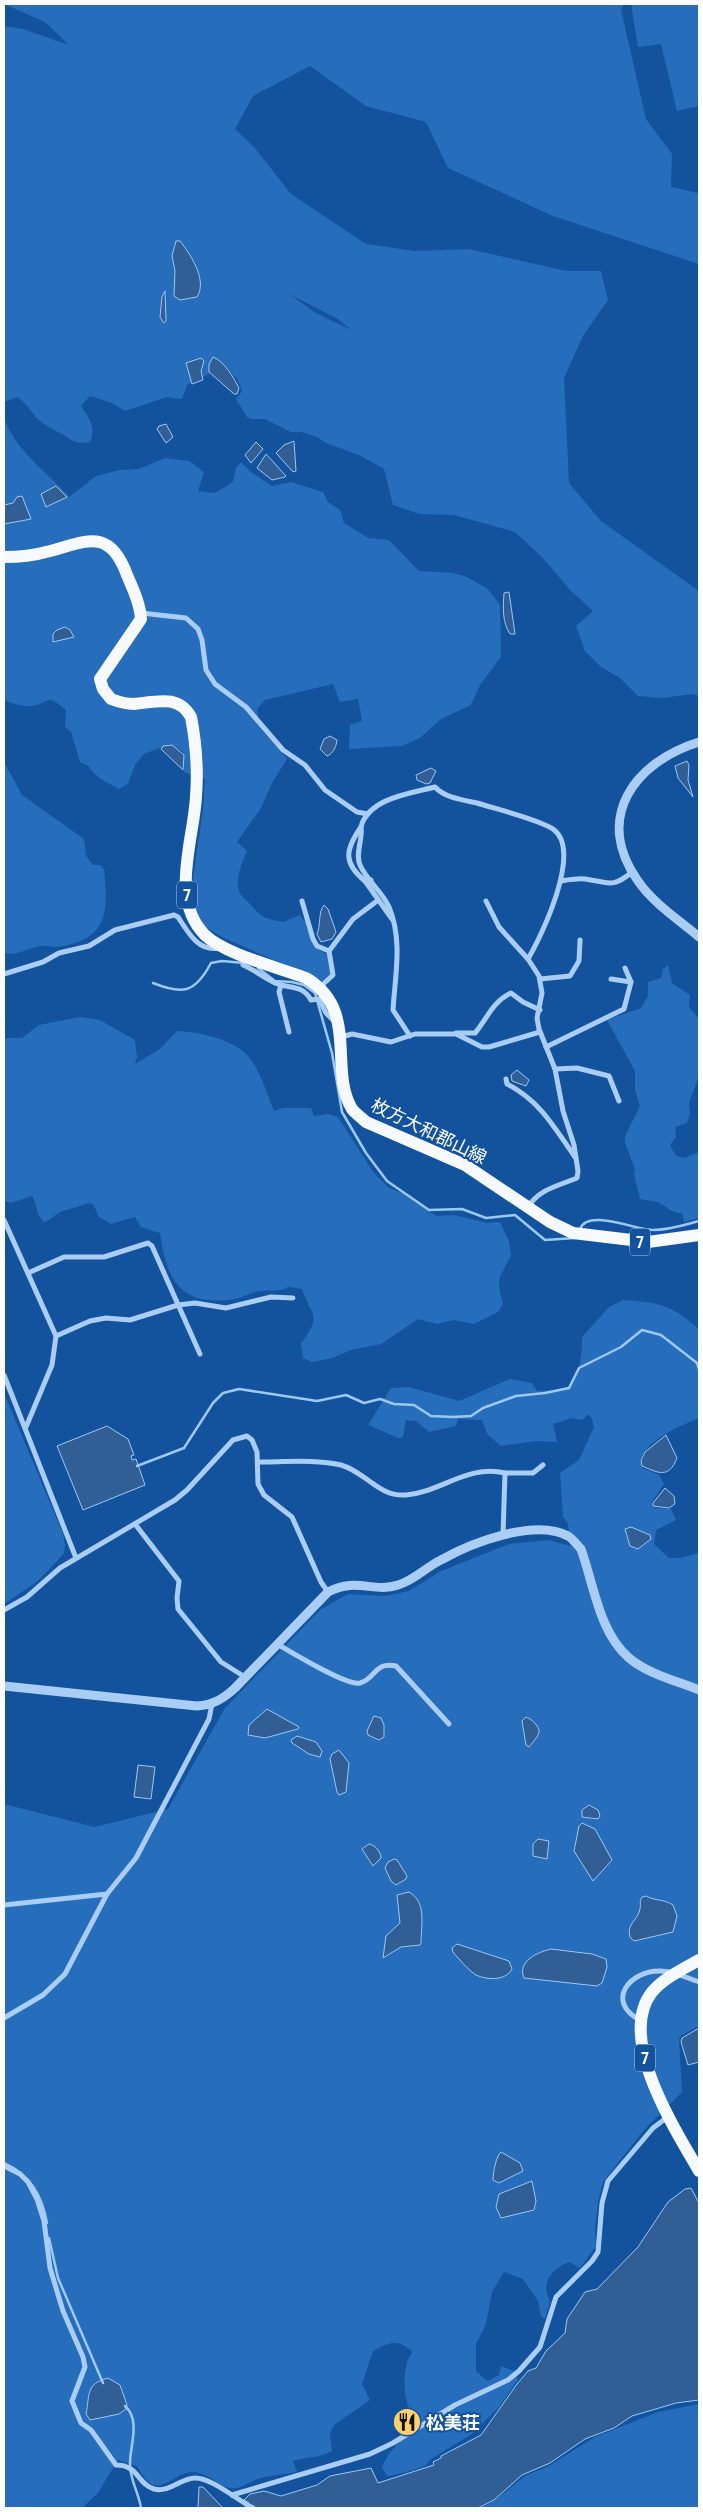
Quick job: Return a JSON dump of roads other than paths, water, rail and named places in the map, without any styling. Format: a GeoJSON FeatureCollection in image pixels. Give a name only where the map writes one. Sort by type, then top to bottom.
{"type":"FeatureCollection","features":[{"type":"Feature","properties":{"kind":"main road"},"geometry":{"type":"LineString","coordinates":[[4,557],[43,553],[87,541],[104,543],[118,554],[141,613]]}},
{"type":"Feature","properties":{"kind":"main road","name":"7"},"geometry":{"type":"LineString","coordinates":[[141,613],[141,619],[136,629],[103,672],[100,679],[103,689],[111,699],[134,704],[167,700],[187,710],[191,717],[197,774],[186,888],[194,919],[205,935],[222,947],[306,978],[320,987]]}},
{"type":"Feature","properties":{"kind":"main road","name":"枚方大和郡山線"},"geometry":{"type":"LineString","coordinates":[[320,987],[332,1007],[340,1032],[348,1100],[353,1110],[366,1122],[465,1165],[550,1222],[577,1234],[648,1242],[699,1235]]}},
{"type":"Feature","properties":{"kind":"main road","name":"7"},"geometry":{"type":"LineString","coordinates":[[699,1960],[675,1974],[652,1992],[640,2020],[640,2040],[655,2086],[699,2171]]}},
{"type":"Feature","properties":{"kind":"street"},"geometry":{"type":"LineString","coordinates":[[141,613],[186,618],[198,629],[202,640],[206,670],[215,684],[246,707],[283,750],[305,765],[325,790],[357,812],[368,814]]}},
{"type":"Feature","properties":{"kind":"street"},"geometry":{"type":"LineString","coordinates":[[699,742],[673,751],[643,772],[632,786],[620,823],[625,858],[632,872],[653,897],[699,937]]}},
{"type":"Feature","properties":{"kind":"street"},"geometry":{"type":"LineString","coordinates":[[410,1036],[393,1010],[398,972],[393,920],[389,907],[368,881],[352,870],[349,854],[354,836],[368,814],[398,796],[435,787],[447,795],[504,811],[552,829],[562,838],[564,846],[561,881],[539,941],[528,959]]}},
{"type":"Feature","properties":{"kind":"street"},"geometry":{"type":"LineString","coordinates":[[357,812],[362,825],[363,836],[360,865],[377,901],[393,920]]}},
{"type":"Feature","properties":{"kind":"street"},"geometry":{"type":"LineString","coordinates":[[561,881],[585,879],[612,884],[622,881],[632,872]]}},
{"type":"Feature","properties":{"kind":"street"},"geometry":{"type":"LineString","coordinates":[[302,901],[313,939],[317,946],[328,951]]}},
{"type":"Feature","properties":{"kind":"street"},"geometry":{"type":"LineString","coordinates":[[328,951],[353,920],[377,901]]}},
{"type":"Feature","properties":{"kind":"street"},"geometry":{"type":"LineString","coordinates":[[486,901],[500,927],[528,959],[540,979],[542,993],[537,1018],[540,1032],[555,1068],[563,1111],[577,1159],[578,1171],[576,1178],[545,1190],[534,1198],[528,1207]]}},
{"type":"Feature","properties":{"kind":"street"},"geometry":{"type":"LineString","coordinates":[[4,974],[43,962],[59,954],[88,946],[115,930],[174,915],[178,917],[198,943],[210,950],[222,947]]}},
{"type":"Feature","properties":{"kind":"street"},"geometry":{"type":"LineString","coordinates":[[540,979],[570,976],[579,962],[580,940]]}},
{"type":"Feature","properties":{"kind":"street"},"geometry":{"type":"LineString","coordinates":[[320,987],[333,975],[328,951]]}},
{"type":"Feature","properties":{"kind":"street"},"geometry":{"type":"LineString","coordinates":[[243,965],[258,971],[281,985],[293,986],[306,992],[311,1000],[319,998],[326,1013],[340,1032],[391,1042],[415,1034],[475,1033],[490,1009],[503,997],[511,993],[523,1002],[540,1010]]}},
{"type":"Feature","properties":{"kind":"street"},"geometry":{"type":"LineString","coordinates":[[546,1047],[624,1009],[630,982],[625,968]]}},
{"type":"Feature","properties":{"kind":"street"},"geometry":{"type":"LineString","coordinates":[[611,979],[630,982]]}},
{"type":"Feature","properties":{"kind":"street"},"geometry":{"type":"LineString","coordinates":[[281,985],[279,992],[289,1032]]}},
{"type":"Feature","properties":{"kind":"street"},"geometry":{"type":"LineString","coordinates":[[456,1034],[482,1047],[489,1047],[540,1032]]}},
{"type":"Feature","properties":{"kind":"street"},"geometry":{"type":"LineString","coordinates":[[555,1068],[577,1068],[609,1076],[620,1101]]}},
{"type":"Feature","properties":{"kind":"street"},"geometry":{"type":"LineString","coordinates":[[506,1079],[507,1084],[525,1094],[538,1105],[577,1159]]}},
{"type":"Feature","properties":{"kind":"street"},"geometry":{"type":"LineString","coordinates":[[4,1220],[56,1336],[52,1366],[26,1427]]}},
{"type":"Feature","properties":{"kind":"street"},"geometry":{"type":"LineString","coordinates":[[28,1273],[64,1257],[104,1257],[148,1243],[152,1246],[200,1354]]}},
{"type":"Feature","properties":{"kind":"street"},"geometry":{"type":"LineString","coordinates":[[56,1336],[90,1320],[106,1318],[130,1320],[178,1304],[195,1303],[226,1308],[261,1299],[293,1298]]}},
{"type":"Feature","properties":{"kind":"street"},"geometry":{"type":"LineString","coordinates":[[4,1375],[76,1558]]}},
{"type":"Feature","properties":{"kind":"street"},"geometry":{"type":"LineString","coordinates":[[4,1610],[27,1597],[60,1568],[135,1524],[187,1490],[233,1440],[247,1436],[252,1440],[257,1452],[258,1484],[264,1495],[292,1517],[320,1582],[328,1592]]}},
{"type":"Feature","properties":{"kind":"street"},"geometry":{"type":"LineString","coordinates":[[258,1462],[341,1465],[392,1494],[420,1492],[467,1474],[482,1471],[533,1474],[542,1465]]}},
{"type":"Feature","properties":{"kind":"street"},"geometry":{"type":"LineString","coordinates":[[503,1535],[505,1473]]}},
{"type":"Feature","properties":{"kind":"street"},"geometry":{"type":"LineString","coordinates":[[135,1524],[179,1580],[176,1598],[178,1608],[221,1662],[245,1677]]}},
{"type":"Feature","properties":{"kind":"street"},"geometry":{"type":"LineString","coordinates":[[4,1686],[197,1706],[212,1704],[224,1698],[328,1592],[339,1586],[354,1584],[385,1587],[398,1585],[452,1554],[503,1535],[525,1531],[542,1531],[559,1532],[570,1537],[581,1549],[606,1627],[621,1649],[639,1664],[699,1690]]}},
{"type":"Feature","properties":{"kind":"street"},"geometry":{"type":"LineString","coordinates":[[277,1644],[353,1683],[366,1680],[380,1666],[388,1664],[396,1666],[449,1724]]}},
{"type":"Feature","properties":{"kind":"street"},"geometry":{"type":"LineString","coordinates":[[4,2018],[43,1995],[65,1974],[107,1894],[136,1858],[209,1719],[212,1704]]}},
{"type":"Feature","properties":{"kind":"street"},"geometry":{"type":"LineString","coordinates":[[4,1905],[107,1894]]}},
{"type":"Feature","properties":{"kind":"street"},"geometry":{"type":"LineString","coordinates":[[640,2020],[630,2015],[624,2005],[623,1991],[628,1982],[639,1976],[662,1970],[699,1982]]}},
{"type":"Feature","properties":{"kind":"street"},"geometry":{"type":"LineString","coordinates":[[232,2495],[370,2454],[393,2443],[455,2405],[508,2380],[519,2371],[540,2347],[556,2297],[592,2261],[598,2252],[602,2203],[608,2181],[653,2128],[669,2115]]}},
{"type":"Feature","properties":{"kind":"street"},"geometry":{"type":"LineString","coordinates":[[4,2166],[20,2174],[28,2182],[37,2199],[44,2221],[50,2268],[63,2311],[83,2357],[85,2367],[72,2400],[81,2423],[91,2430],[116,2465],[125,2465],[134,2470],[148,2486],[156,2490],[193,2478],[205,2480],[253,2508]]}},
{"type":"Feature","properties":{"kind":"waterway"},"geometry":{"type":"LineString","coordinates":[[153,983],[172,989],[187,989],[194,986],[211,963],[222,961],[244,963]]}},
{"type":"Feature","properties":{"kind":"waterway"},"geometry":{"type":"LineString","coordinates":[[258,968],[275,981],[304,985],[315,993],[332,1053],[342,1112],[366,1153],[387,1181],[429,1210],[462,1209],[486,1218],[515,1215],[545,1240],[575,1238]]}},
{"type":"Feature","properties":{"kind":"waterway"},"geometry":{"type":"LineString","coordinates":[[580,1229],[585,1223],[592,1220],[602,1220],[653,1230],[699,1221]]}},
{"type":"Feature","properties":{"kind":"waterway"},"geometry":{"type":"LineString","coordinates":[[137,1466],[184,1448],[213,1403],[223,1393],[239,1389],[317,1401],[346,1395],[364,1403],[380,1399],[394,1404],[414,1405],[431,1416],[471,1416],[483,1408],[516,1396],[569,1388],[579,1368],[621,1347],[642,1330],[661,1335],[697,1363],[699,1369]]}},
{"type":"Feature","properties":{"kind":"waterway"},"geometry":{"type":"LineString","coordinates":[[4,2163],[28,2180],[42,2204],[47,2223]]}},
{"type":"Feature","properties":{"kind":"waterway"},"geometry":{"type":"LineString","coordinates":[[49,2238],[58,2278],[103,2383]]}},
{"type":"Feature","properties":{"kind":"waterway"},"geometry":{"type":"LineString","coordinates":[[125,2406],[133,2418],[134,2433],[130,2469],[141,2508]]}},
{"type":"Feature","properties":{"kind":"place","name":"松美荘"},"geometry":{"type":"Point","coordinates":[407,2422]}}]}
